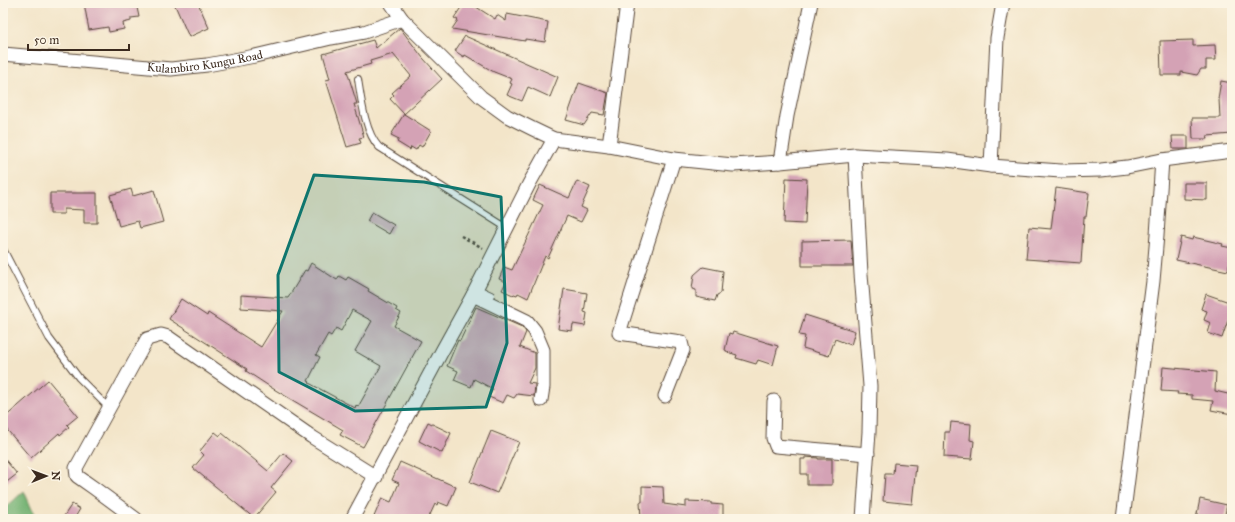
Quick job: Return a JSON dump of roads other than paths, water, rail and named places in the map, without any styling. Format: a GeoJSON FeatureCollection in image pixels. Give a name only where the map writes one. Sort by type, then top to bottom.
{"type":"FeatureCollection","features":[{"type":"Feature","properties":{"kind":"street"},"geometry":{"type":"LineString","coordinates":[[391,3],[402,20],[481,97],[507,116],[554,139],[609,146],[674,159],[733,164],[780,162],[855,155],[947,160],[991,166],[1061,171],[1102,170],[1162,160],[1232,151]]}},
{"type":"Feature","properties":{"kind":"street"},"geometry":{"type":"LineString","coordinates":[[609,146],[627,3]]}},
{"type":"Feature","properties":{"kind":"street"},"geometry":{"type":"LineString","coordinates":[[780,162],[787,116],[811,3]]}},
{"type":"Feature","properties":{"kind":"street"},"geometry":{"type":"LineString","coordinates":[[991,166],[997,38],[1003,3]]}},
{"type":"Feature","properties":{"kind":"street","name":"Kulambiro Kungu Road"},"geometry":{"type":"LineString","coordinates":[[3,54],[171,69],[207,65],[255,56],[331,38],[364,32],[402,20]]}},
{"type":"Feature","properties":{"kind":"street"},"geometry":{"type":"LineString","coordinates":[[353,519],[554,139]]}},
{"type":"Feature","properties":{"kind":"street"},"geometry":{"type":"LineString","coordinates":[[855,155],[861,274],[870,386],[868,454],[863,519]]}},
{"type":"Feature","properties":{"kind":"street"},"geometry":{"type":"LineString","coordinates":[[665,396],[683,350],[681,342],[619,333],[674,159]]}},
{"type":"Feature","properties":{"kind":"street"},"geometry":{"type":"LineString","coordinates":[[1123,519],[1153,281],[1162,160]]}},
{"type":"Feature","properties":{"kind":"street"},"geometry":{"type":"LineString","coordinates":[[474,292],[527,322],[535,330],[543,350],[543,387],[541,400]]}},
{"type":"Feature","properties":{"kind":"street"},"geometry":{"type":"LineString","coordinates":[[136,519],[77,476],[76,468],[147,339],[161,335],[168,337],[312,437],[376,477]]}},
{"type":"Feature","properties":{"kind":"street"},"geometry":{"type":"LineString","coordinates":[[774,401],[773,438],[776,446],[868,454]]}},
{"type":"Feature","properties":{"kind":"lane"},"geometry":{"type":"LineString","coordinates":[[358,79],[364,115],[374,142],[379,147],[507,228]]}},
{"type":"Feature","properties":{"kind":"lane"},"geometry":{"type":"LineString","coordinates":[[3,249],[49,338],[79,378],[109,408]]}},
{"type":"Feature","properties":{"kind":"lane"},"geometry":{"type":"LineString","coordinates":[[474,292],[491,295]]}}]}
